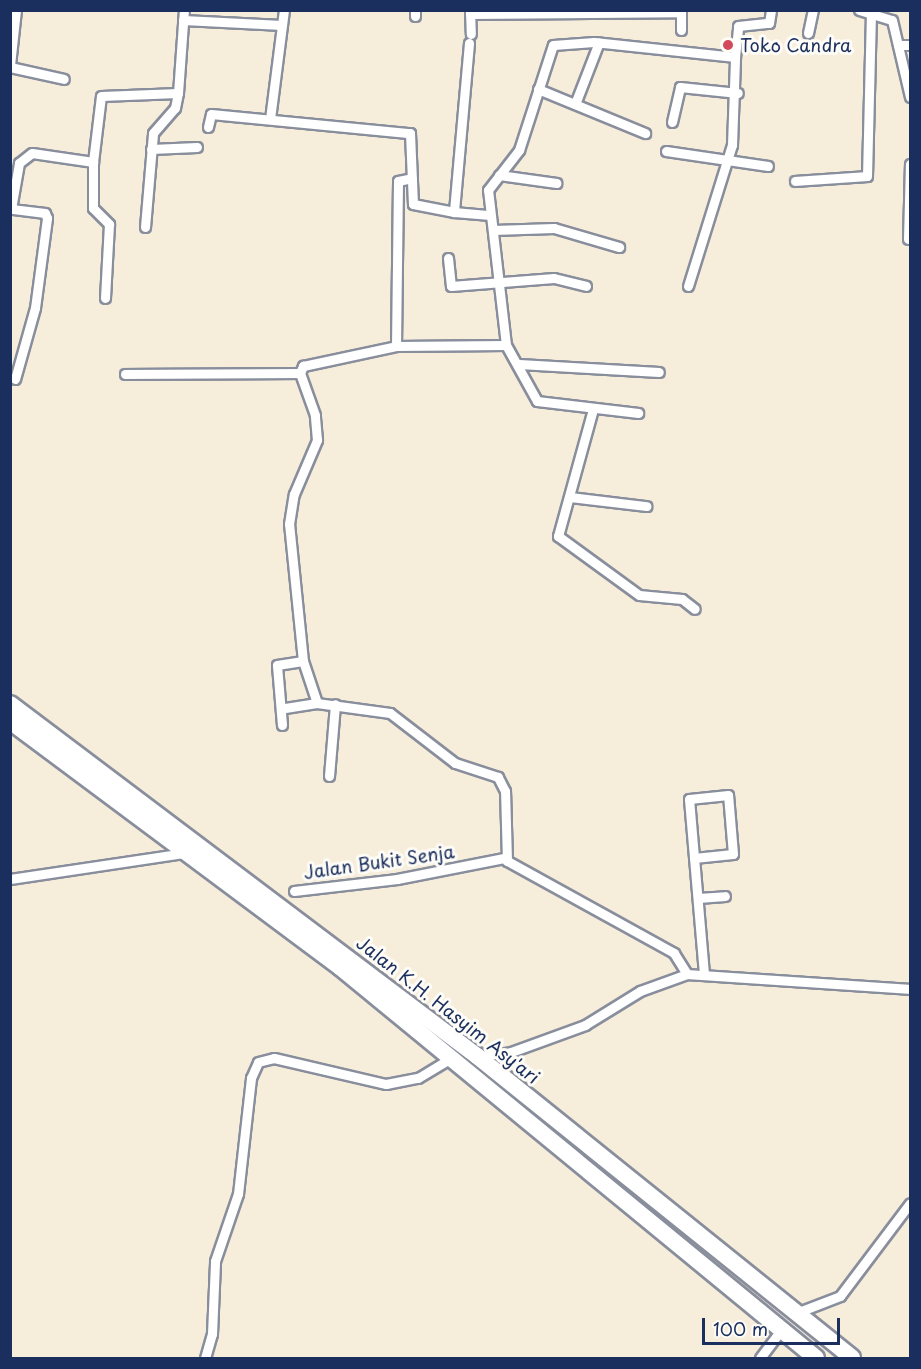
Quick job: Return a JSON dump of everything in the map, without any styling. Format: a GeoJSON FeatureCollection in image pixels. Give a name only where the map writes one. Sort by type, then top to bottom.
{"type":"FeatureCollection","features":[{"type":"Feature","properties":{"kind":"highway","name":"Jalan K.H. Hasyim Asy'ari"},"geometry":{"type":"LineString","coordinates":[[10,704],[477,1056],[852,1359]]}},
{"type":"Feature","properties":{"kind":"highway","name":"Jalan K.H. Hasyim Asy'ari"},"geometry":{"type":"LineString","coordinates":[[10,721],[190,852],[450,1059],[816,1359]]}},
{"type":"Feature","properties":{"kind":"highway"},"geometry":{"type":"LineString","coordinates":[[592,1148],[600,1169],[668,1224],[665,1230],[657,1228]]}},
{"type":"Feature","properties":{"kind":"highway"},"geometry":{"type":"LineString","coordinates":[[692,1229],[682,1225],[679,1231],[759,1297],[766,1318]]}},
{"type":"Feature","properties":{"kind":"street"},"geometry":{"type":"LineString","coordinates":[[16,10],[10,66],[64,79]]}},
{"type":"Feature","properties":{"kind":"street"},"geometry":{"type":"LineString","coordinates":[[270,119],[284,10]]}},
{"type":"Feature","properties":{"kind":"street"},"geometry":{"type":"LineString","coordinates":[[688,286],[726,162],[738,93],[735,57],[738,26],[769,23],[771,10]]}},
{"type":"Feature","properties":{"kind":"street"},"geometry":{"type":"LineString","coordinates":[[808,33],[813,10]]}},
{"type":"Feature","properties":{"kind":"street"},"geometry":{"type":"LineString","coordinates":[[859,10],[892,20],[910,97]]}},
{"type":"Feature","properties":{"kind":"street"},"geometry":{"type":"LineString","coordinates":[[454,212],[470,39],[470,12],[681,11],[681,30]]}},
{"type":"Feature","properties":{"kind":"street"},"geometry":{"type":"LineString","coordinates":[[795,181],[867,176],[871,13]]}},
{"type":"Feature","properties":{"kind":"street"},"geometry":{"type":"LineString","coordinates":[[145,227],[151,149],[156,124],[175,108],[178,93],[183,15],[282,25]]}},
{"type":"Feature","properties":{"kind":"street"},"geometry":{"type":"LineString","coordinates":[[638,413],[537,401],[519,364],[506,345],[488,187],[519,150],[553,45],[599,42],[735,57]]}},
{"type":"Feature","properties":{"kind":"street"},"geometry":{"type":"LineString","coordinates":[[575,104],[599,42]]}},
{"type":"Feature","properties":{"kind":"street"},"geometry":{"type":"LineString","coordinates":[[898,45],[910,45]]}},
{"type":"Feature","properties":{"kind":"street"},"geometry":{"type":"LineString","coordinates":[[672,122],[680,87],[738,93]]}},
{"type":"Feature","properties":{"kind":"street"},"geometry":{"type":"LineString","coordinates":[[538,88],[645,133]]}},
{"type":"Feature","properties":{"kind":"street"},"geometry":{"type":"LineString","coordinates":[[105,298],[109,224],[93,208],[93,162],[101,96],[178,93]]}},
{"type":"Feature","properties":{"kind":"street"},"geometry":{"type":"LineString","coordinates":[[208,127],[210,114],[411,133],[412,178],[416,207],[490,215]]}},
{"type":"Feature","properties":{"kind":"street"},"geometry":{"type":"LineString","coordinates":[[151,149],[197,147]]}},
{"type":"Feature","properties":{"kind":"street"},"geometry":{"type":"LineString","coordinates":[[666,151],[726,162],[768,166]]}},
{"type":"Feature","properties":{"kind":"street"},"geometry":{"type":"LineString","coordinates":[[15,379],[35,308],[47,218],[45,213],[11,209],[19,163],[32,153],[93,162]]}},
{"type":"Feature","properties":{"kind":"street"},"geometry":{"type":"LineString","coordinates":[[908,239],[910,164]]}},
{"type":"Feature","properties":{"kind":"street"},"geometry":{"type":"LineString","coordinates":[[499,175],[556,183]]}},
{"type":"Feature","properties":{"kind":"street"},"geometry":{"type":"LineString","coordinates":[[396,346],[398,181],[412,178]]}},
{"type":"Feature","properties":{"kind":"street"},"geometry":{"type":"LineString","coordinates":[[493,230],[554,228],[619,246]]}},
{"type":"Feature","properties":{"kind":"street"},"geometry":{"type":"LineString","coordinates":[[448,258],[450,285],[554,278],[586,286]]}},
{"type":"Feature","properties":{"kind":"street"},"geometry":{"type":"LineString","coordinates":[[317,703],[303,661],[289,513],[317,430],[300,373],[303,366],[396,346],[506,345]]}},
{"type":"Feature","properties":{"kind":"street"},"geometry":{"type":"LineString","coordinates":[[519,364],[658,372]]}},
{"type":"Feature","properties":{"kind":"street"},"geometry":{"type":"LineString","coordinates":[[125,374],[300,373]]}},
{"type":"Feature","properties":{"kind":"street"},"geometry":{"type":"LineString","coordinates":[[593,409],[570,497],[558,525],[561,541],[639,595],[682,599],[695,609]]}},
{"type":"Feature","properties":{"kind":"street"},"geometry":{"type":"LineString","coordinates":[[570,497],[646,506]]}},
{"type":"Feature","properties":{"kind":"street"},"geometry":{"type":"LineString","coordinates":[[282,725],[285,708],[278,663],[303,661]]}},
{"type":"Feature","properties":{"kind":"street"},"geometry":{"type":"LineString","coordinates":[[285,708],[317,703],[390,713],[455,764],[503,782],[504,858],[565,897],[674,953],[687,974]]}},
{"type":"Feature","properties":{"kind":"street"},"geometry":{"type":"LineString","coordinates":[[329,776],[335,704]]}},
{"type":"Feature","properties":{"kind":"street"},"geometry":{"type":"LineString","coordinates":[[694,858],[733,854],[728,795],[689,799],[694,858],[698,898],[704,974]]}},
{"type":"Feature","properties":{"kind":"street"},"geometry":{"type":"LineString","coordinates":[[10,879],[190,852]]}},
{"type":"Feature","properties":{"kind":"street","name":"Jalan Bukit Senja"},"geometry":{"type":"LineString","coordinates":[[294,891],[397,879],[504,858]]}},
{"type":"Feature","properties":{"kind":"street"},"geometry":{"type":"LineString","coordinates":[[698,898],[725,896]]}},
{"type":"Feature","properties":{"kind":"street"},"geometry":{"type":"LineString","coordinates":[[477,1056],[511,1052],[585,1025],[640,991],[687,974],[910,989]]}},
{"type":"Feature","properties":{"kind":"street"},"geometry":{"type":"LineString","coordinates":[[205,1359],[212,1334],[215,1261],[238,1194],[251,1078],[258,1062],[274,1058],[386,1084],[418,1078],[450,1059]]}},
{"type":"Feature","properties":{"kind":"street"},"geometry":{"type":"LineString","coordinates":[[796,1313],[840,1296],[910,1203]]}},
{"type":"Feature","properties":{"kind":"street"},"geometry":{"type":"LineString","coordinates":[[759,1359],[781,1330]]}},
{"type":"Feature","properties":{"kind":"place","name":"Toko Candra"},"geometry":{"type":"Point","coordinates":[728,45]}}]}
